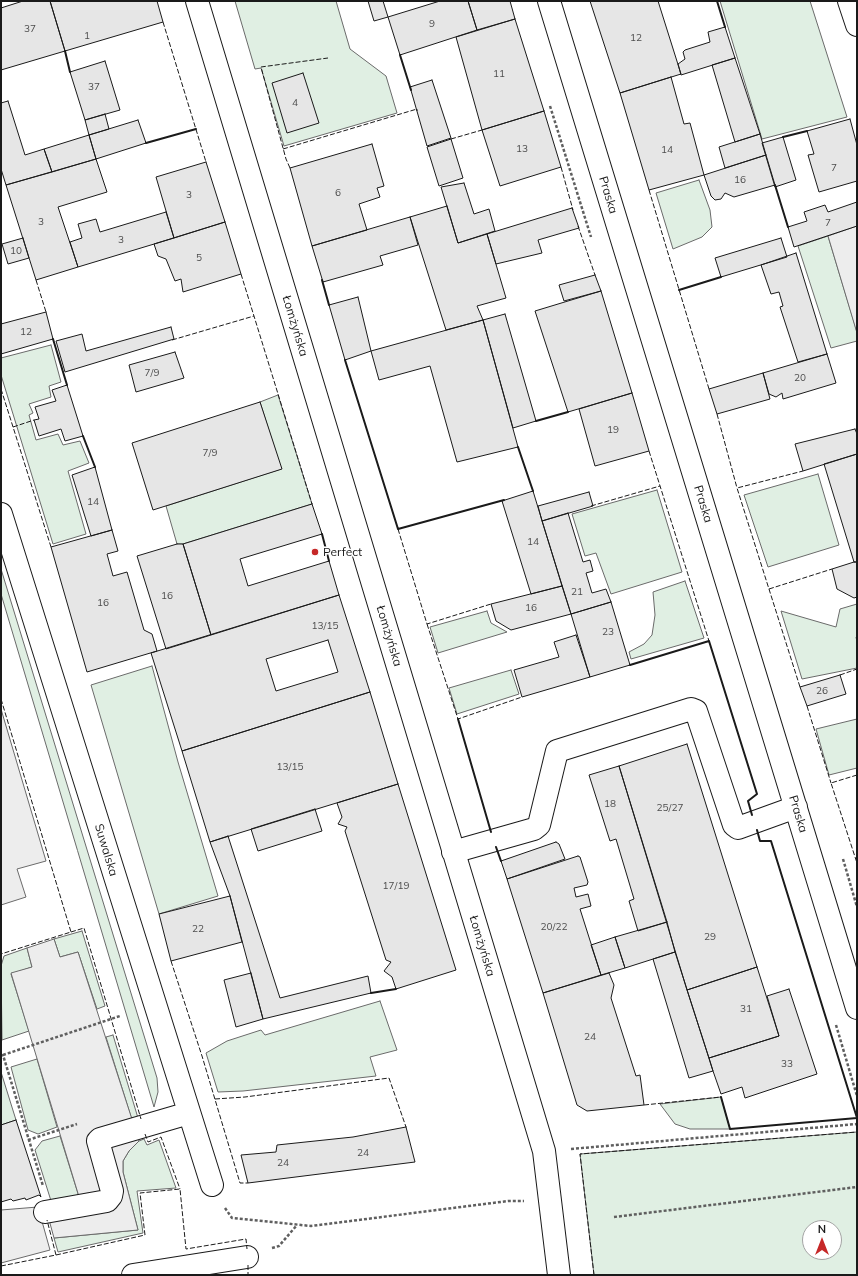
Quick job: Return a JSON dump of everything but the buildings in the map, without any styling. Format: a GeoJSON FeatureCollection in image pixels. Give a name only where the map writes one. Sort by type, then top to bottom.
{"type":"FeatureCollection","features":[{"type":"Feature","properties":{"kind":"street","name":"Łomżyńska"},"geometry":{"type":"LineString","coordinates":[[197,1],[544,1151],[559,1275]]}},
{"type":"Feature","properties":{"kind":"street","name":"Praska"},"geometry":{"type":"LineString","coordinates":[[549,1],[857,1008]]}},
{"type":"Feature","properties":{"kind":"street"},"geometry":{"type":"LineString","coordinates":[[849,1],[857,25]]}},
{"type":"Feature","properties":{"kind":"street","name":"Suwalska"},"geometry":{"type":"LineString","coordinates":[[1,514],[212,1185]]}},
{"type":"Feature","properties":{"kind":"street"},"geometry":{"type":"LineString","coordinates":[[454,852],[534,829],[539,825],[557,751],[691,709],[696,711],[734,825],[738,828],[796,807]]}},
{"type":"Feature","properties":{"kind":"street"},"geometry":{"type":"LineString","coordinates":[[48,1211],[107,1201],[111,1196],[112,1191],[98,1141],[100,1139],[189,1113]]}},
{"type":"Feature","properties":{"kind":"street"},"geometry":{"type":"LineString","coordinates":[[133,1275],[247,1257]]}},
{"type":"Feature","properties":{"kind":"path"},"geometry":{"type":"LineString","coordinates":[[843,859],[857,906]]}},
{"type":"Feature","properties":{"kind":"path"},"geometry":{"type":"LineString","coordinates":[[48,1211],[2,1055],[120,1016]]}},
{"type":"Feature","properties":{"kind":"path"},"geometry":{"type":"LineString","coordinates":[[28,1140],[84,1122]]}},
{"type":"Feature","properties":{"kind":"path"},"geometry":{"type":"LineString","coordinates":[[544,1151],[857,1124]]}},
{"type":"Feature","properties":{"kind":"path"},"geometry":{"type":"LineString","coordinates":[[614,1217],[857,1186]]}},
{"type":"Feature","properties":{"kind":"path"},"geometry":{"type":"LineString","coordinates":[[232,1218],[311,1226],[508,1201],[550,1199]]}},
{"type":"Feature","properties":{"kind":"path"},"geometry":{"type":"LineString","coordinates":[[247,1257],[279,1246],[297,1225]]}},
{"type":"Feature","properties":{"kind":"green space"},"geometry":{"type":"Polygon","coordinates":[[[235,1],[336,1],[350,49],[386,76],[397,113],[284,146],[261,68],[255,69],[235,1]]]}},
{"type":"Feature","properties":{"kind":"green space"},"geometry":{"type":"Polygon","coordinates":[[[720,1],[810,1],[847,117],[762,139],[720,1]]]}},
{"type":"Feature","properties":{"kind":"green space"},"geometry":{"type":"Polygon","coordinates":[[[699,180],[710,210],[712,227],[702,237],[673,249],[656,193],[699,180]]]}},
{"type":"Feature","properties":{"kind":"green space"},"geometry":{"type":"Polygon","coordinates":[[[828,236],[857,332],[857,341],[831,348],[798,246],[828,236]]]}},
{"type":"Feature","properties":{"kind":"green space"},"geometry":{"type":"Polygon","coordinates":[[[51,345],[61,382],[49,386],[51,397],[29,404],[33,413],[29,415],[36,440],[58,434],[63,445],[80,441],[89,463],[68,471],[86,534],[53,544],[1,375],[1,358],[51,345]]]}},
{"type":"Feature","properties":{"kind":"green space"},"geometry":{"type":"Polygon","coordinates":[[[278,395],[312,504],[183,544],[177,544],[166,506],[281,469],[260,402],[278,395]]]}},
{"type":"Feature","properties":{"kind":"green space"},"geometry":{"type":"Polygon","coordinates":[[[818,474],[839,545],[768,567],[744,495],[818,474]]]}},
{"type":"Feature","properties":{"kind":"green space"},"geometry":{"type":"Polygon","coordinates":[[[657,490],[682,572],[611,594],[596,553],[585,556],[572,514],[657,490]]]}},
{"type":"Feature","properties":{"kind":"green space"},"geometry":{"type":"Polygon","coordinates":[[[1,569],[157,1078],[158,1092],[154,1107],[1,594],[1,569]]]}},
{"type":"Feature","properties":{"kind":"green space"},"geometry":{"type":"Polygon","coordinates":[[[685,581],[704,638],[631,659],[629,652],[644,644],[652,635],[655,615],[653,592],[685,581]]]}},
{"type":"Feature","properties":{"kind":"green space"},"geometry":{"type":"Polygon","coordinates":[[[857,604],[857,668],[802,679],[781,611],[836,627],[840,609],[857,604]]]}},
{"type":"Feature","properties":{"kind":"green space"},"geometry":{"type":"Polygon","coordinates":[[[487,611],[491,623],[507,632],[438,653],[430,627],[487,611]]]}},
{"type":"Feature","properties":{"kind":"green space"},"geometry":{"type":"Polygon","coordinates":[[[152,666],[178,762],[218,896],[159,914],[91,685],[152,666]]]}},
{"type":"Feature","properties":{"kind":"green space"},"geometry":{"type":"Polygon","coordinates":[[[511,670],[519,694],[457,714],[449,688],[511,670]]]}},
{"type":"Feature","properties":{"kind":"green space"},"geometry":{"type":"Polygon","coordinates":[[[857,719],[857,768],[829,775],[816,729],[857,719]]]}},
{"type":"Feature","properties":{"kind":"green space"},"geometry":{"type":"Polygon","coordinates":[[[82,931],[105,1006],[97,1009],[78,952],[60,957],[54,939],[82,931]]]}},
{"type":"Feature","properties":{"kind":"green space"},"geometry":{"type":"Polygon","coordinates":[[[27,948],[32,967],[11,974],[29,1031],[2,1040],[1,966],[4,956],[27,948]]]}},
{"type":"Feature","properties":{"kind":"green space"},"geometry":{"type":"Polygon","coordinates":[[[380,1001],[397,1050],[370,1057],[376,1076],[243,1091],[218,1092],[206,1053],[227,1041],[261,1030],[265,1035],[380,1001]]]}},
{"type":"Feature","properties":{"kind":"green space"},"geometry":{"type":"Polygon","coordinates":[[[113,1035],[138,1118],[132,1120],[106,1037],[113,1035]]]}},
{"type":"Feature","properties":{"kind":"green space"},"geometry":{"type":"Polygon","coordinates":[[[37,1059],[57,1127],[38,1134],[28,1130],[11,1067],[37,1059]]]}},
{"type":"Feature","properties":{"kind":"green space"},"geometry":{"type":"Polygon","coordinates":[[[1,1072],[16,1120],[1,1125],[1,1072]]]}},
{"type":"Feature","properties":{"kind":"green space"},"geometry":{"type":"Polygon","coordinates":[[[721,1097],[730,1129],[690,1129],[675,1124],[660,1104],[721,1097]]]}},
{"type":"Feature","properties":{"kind":"green space"},"geometry":{"type":"Polygon","coordinates":[[[857,1132],[857,1275],[594,1275],[580,1154],[857,1132]]]}},
{"type":"Feature","properties":{"kind":"green space"},"geometry":{"type":"Polygon","coordinates":[[[60,1136],[80,1200],[52,1204],[35,1150],[42,1141],[60,1136]]]}},
{"type":"Feature","properties":{"kind":"green space"},"geometry":{"type":"Polygon","coordinates":[[[144,1139],[147,1145],[159,1140],[176,1188],[137,1191],[143,1233],[58,1252],[54,1238],[138,1230],[123,1172],[123,1161],[129,1151],[139,1141],[144,1139]]]}},
{"type":"Feature","properties":{"kind":"shaded area"},"geometry":{"type":"Polygon","coordinates":[[[857,226],[857,333],[828,236],[857,226]]]}},
{"type":"Feature","properties":{"kind":"shaded area"},"geometry":{"type":"Polygon","coordinates":[[[1,709],[46,861],[17,869],[26,897],[1,905],[1,709]]]}},
{"type":"Feature","properties":{"kind":"shaded area"},"geometry":{"type":"Polygon","coordinates":[[[54,939],[60,957],[78,952],[139,1141],[129,1151],[123,1161],[123,1172],[138,1230],[54,1238],[45,1205],[80,1200],[11,973],[32,967],[27,948],[54,939]]]}},
{"type":"Feature","properties":{"kind":"shaded area"},"geometry":{"type":"Polygon","coordinates":[[[38,1207],[50,1250],[1,1263],[1,1210],[38,1207]]]}},
{"type":"Feature","properties":{"kind":"fence"},"geometry":{"type":"LineString","coordinates":[[163,22],[206,162]]}},
{"type":"Feature","properties":{"kind":"fence"},"geometry":{"type":"LineString","coordinates":[[290,168],[286,159],[261,67],[328,58]]}},
{"type":"Feature","properties":{"kind":"fence"},"geometry":{"type":"LineString","coordinates":[[283,149],[417,109],[417,111]]}},
{"type":"Feature","properties":{"kind":"fence"},"geometry":{"type":"LineString","coordinates":[[451,139],[482,130]]}},
{"type":"Feature","properties":{"kind":"fence"},"geometry":{"type":"LineString","coordinates":[[561,167],[573,210]]}},
{"type":"Feature","properties":{"kind":"fence"},"geometry":{"type":"LineString","coordinates":[[649,190],[709,389]]}},
{"type":"Feature","properties":{"kind":"fence"},"geometry":{"type":"LineString","coordinates":[[578,226],[595,275]]}},
{"type":"Feature","properties":{"kind":"fence"},"geometry":{"type":"LineString","coordinates":[[241,274],[312,504]]}},
{"type":"Feature","properties":{"kind":"fence"},"geometry":{"type":"LineString","coordinates":[[36,280],[46,312]]}},
{"type":"Feature","properties":{"kind":"fence"},"geometry":{"type":"LineString","coordinates":[[172,340],[254,316]]}},
{"type":"Feature","properties":{"kind":"fence"},"geometry":{"type":"LineString","coordinates":[[1,389],[51,547]]}},
{"type":"Feature","properties":{"kind":"fence"},"geometry":{"type":"LineString","coordinates":[[717,414],[737,488]]}},
{"type":"Feature","properties":{"kind":"fence"},"geometry":{"type":"LineString","coordinates":[[13,427],[34,420]]}},
{"type":"Feature","properties":{"kind":"fence"},"geometry":{"type":"LineString","coordinates":[[649,451],[709,641]]}},
{"type":"Feature","properties":{"kind":"fence"},"geometry":{"type":"LineString","coordinates":[[800,687],[737,488],[803,471]]}},
{"type":"Feature","properties":{"kind":"fence"},"geometry":{"type":"LineString","coordinates":[[591,506],[660,486]]}},
{"type":"Feature","properties":{"kind":"fence"},"geometry":{"type":"LineString","coordinates":[[398,529],[427,624],[491,604]]}},
{"type":"Feature","properties":{"kind":"fence"},"geometry":{"type":"LineString","coordinates":[[769,589],[832,569]]}},
{"type":"Feature","properties":{"kind":"fence"},"geometry":{"type":"LineString","coordinates":[[427,624],[458,719],[522,697]]}},
{"type":"Feature","properties":{"kind":"fence"},"geometry":{"type":"LineString","coordinates":[[840,675],[857,669]]}},
{"type":"Feature","properties":{"kind":"fence"},"geometry":{"type":"LineString","coordinates":[[1,699],[71,932],[1,954]]}},
{"type":"Feature","properties":{"kind":"fence"},"geometry":{"type":"LineString","coordinates":[[807,706],[831,783]]}},
{"type":"Feature","properties":{"kind":"fence"},"geometry":{"type":"LineString","coordinates":[[857,775],[831,783],[857,863]]}},
{"type":"Feature","properties":{"kind":"fence"},"geometry":{"type":"LineString","coordinates":[[71,932],[84,928],[141,1119]]}},
{"type":"Feature","properties":{"kind":"fence"},"geometry":{"type":"LineString","coordinates":[[171,961],[202,1056],[240,1183],[248,1183]]}},
{"type":"Feature","properties":{"kind":"fence"},"geometry":{"type":"LineString","coordinates":[[215,1099],[245,1097],[389,1078],[406,1127]]}},
{"type":"Feature","properties":{"kind":"fence"},"geometry":{"type":"LineString","coordinates":[[644,1105],[721,1097]]}},
{"type":"Feature","properties":{"kind":"fence"},"geometry":{"type":"LineString","coordinates":[[594,1275],[580,1154],[857,1132]]}},
{"type":"Feature","properties":{"kind":"fence"},"geometry":{"type":"LineString","coordinates":[[145,1134],[148,1142],[161,1137],[180,1189]]}},
{"type":"Feature","properties":{"kind":"fence"},"geometry":{"type":"LineString","coordinates":[[56,1255],[145,1235],[140,1193],[180,1189],[186,1249],[246,1239],[247,1249]]}},
{"type":"Feature","properties":{"kind":"fence"},"geometry":{"type":"LineString","coordinates":[[1,1266],[56,1255],[47,1220]]}},
{"type":"Feature","properties":{"kind":"fence"},"geometry":{"type":"LineString","coordinates":[[248,1265],[248,1275]]}},
{"type":"Feature","properties":{"kind":"wall"},"geometry":{"type":"LineString","coordinates":[[717,1],[725,27]]}},
{"type":"Feature","properties":{"kind":"wall"},"geometry":{"type":"LineString","coordinates":[[65,51],[70,72]]}},
{"type":"Feature","properties":{"kind":"wall"},"geometry":{"type":"LineString","coordinates":[[400,55],[411,90]]}},
{"type":"Feature","properties":{"kind":"wall"},"geometry":{"type":"LineString","coordinates":[[146,143],[196,129]]}},
{"type":"Feature","properties":{"kind":"wall"},"geometry":{"type":"LineString","coordinates":[[783,137],[807,131]]}},
{"type":"Feature","properties":{"kind":"wall"},"geometry":{"type":"LineString","coordinates":[[775,185],[788,227]]}},
{"type":"Feature","properties":{"kind":"wall"},"geometry":{"type":"LineString","coordinates":[[679,290],[721,277]]}},
{"type":"Feature","properties":{"kind":"wall"},"geometry":{"type":"LineString","coordinates":[[322,280],[329,305]]}},
{"type":"Feature","properties":{"kind":"wall"},"geometry":{"type":"LineString","coordinates":[[53,339],[67,385]]}},
{"type":"Feature","properties":{"kind":"wall"},"geometry":{"type":"LineString","coordinates":[[345,360],[398,529],[504,500]]}},
{"type":"Feature","properties":{"kind":"wall"},"geometry":{"type":"LineString","coordinates":[[536,421],[568,412]]}},
{"type":"Feature","properties":{"kind":"wall"},"geometry":{"type":"LineString","coordinates":[[83,436],[95,467]]}},
{"type":"Feature","properties":{"kind":"wall"},"geometry":{"type":"LineString","coordinates":[[518,447],[533,491]]}},
{"type":"Feature","properties":{"kind":"wall"},"geometry":{"type":"LineString","coordinates":[[322,534],[329,561]]}},
{"type":"Feature","properties":{"kind":"wall"},"geometry":{"type":"LineString","coordinates":[[630,665],[709,641],[757,794],[748,801],[752,815]]}},
{"type":"Feature","properties":{"kind":"wall"},"geometry":{"type":"LineString","coordinates":[[458,719],[491,832]]}},
{"type":"Feature","properties":{"kind":"wall"},"geometry":{"type":"LineString","coordinates":[[721,1097],[730,1129],[857,1118],[771,841],[760,841],[757,830]]}},
{"type":"Feature","properties":{"kind":"wall"},"geometry":{"type":"LineString","coordinates":[[496,847],[501,861]]}},
{"type":"Feature","properties":{"kind":"wall"},"geometry":{"type":"LineString","coordinates":[[371,993],[396,989]]}},
{"type":"Feature","properties":{"kind":"place","name":"Perfect"},"geometry":{"type":"Point","coordinates":[315,552]}}]}
